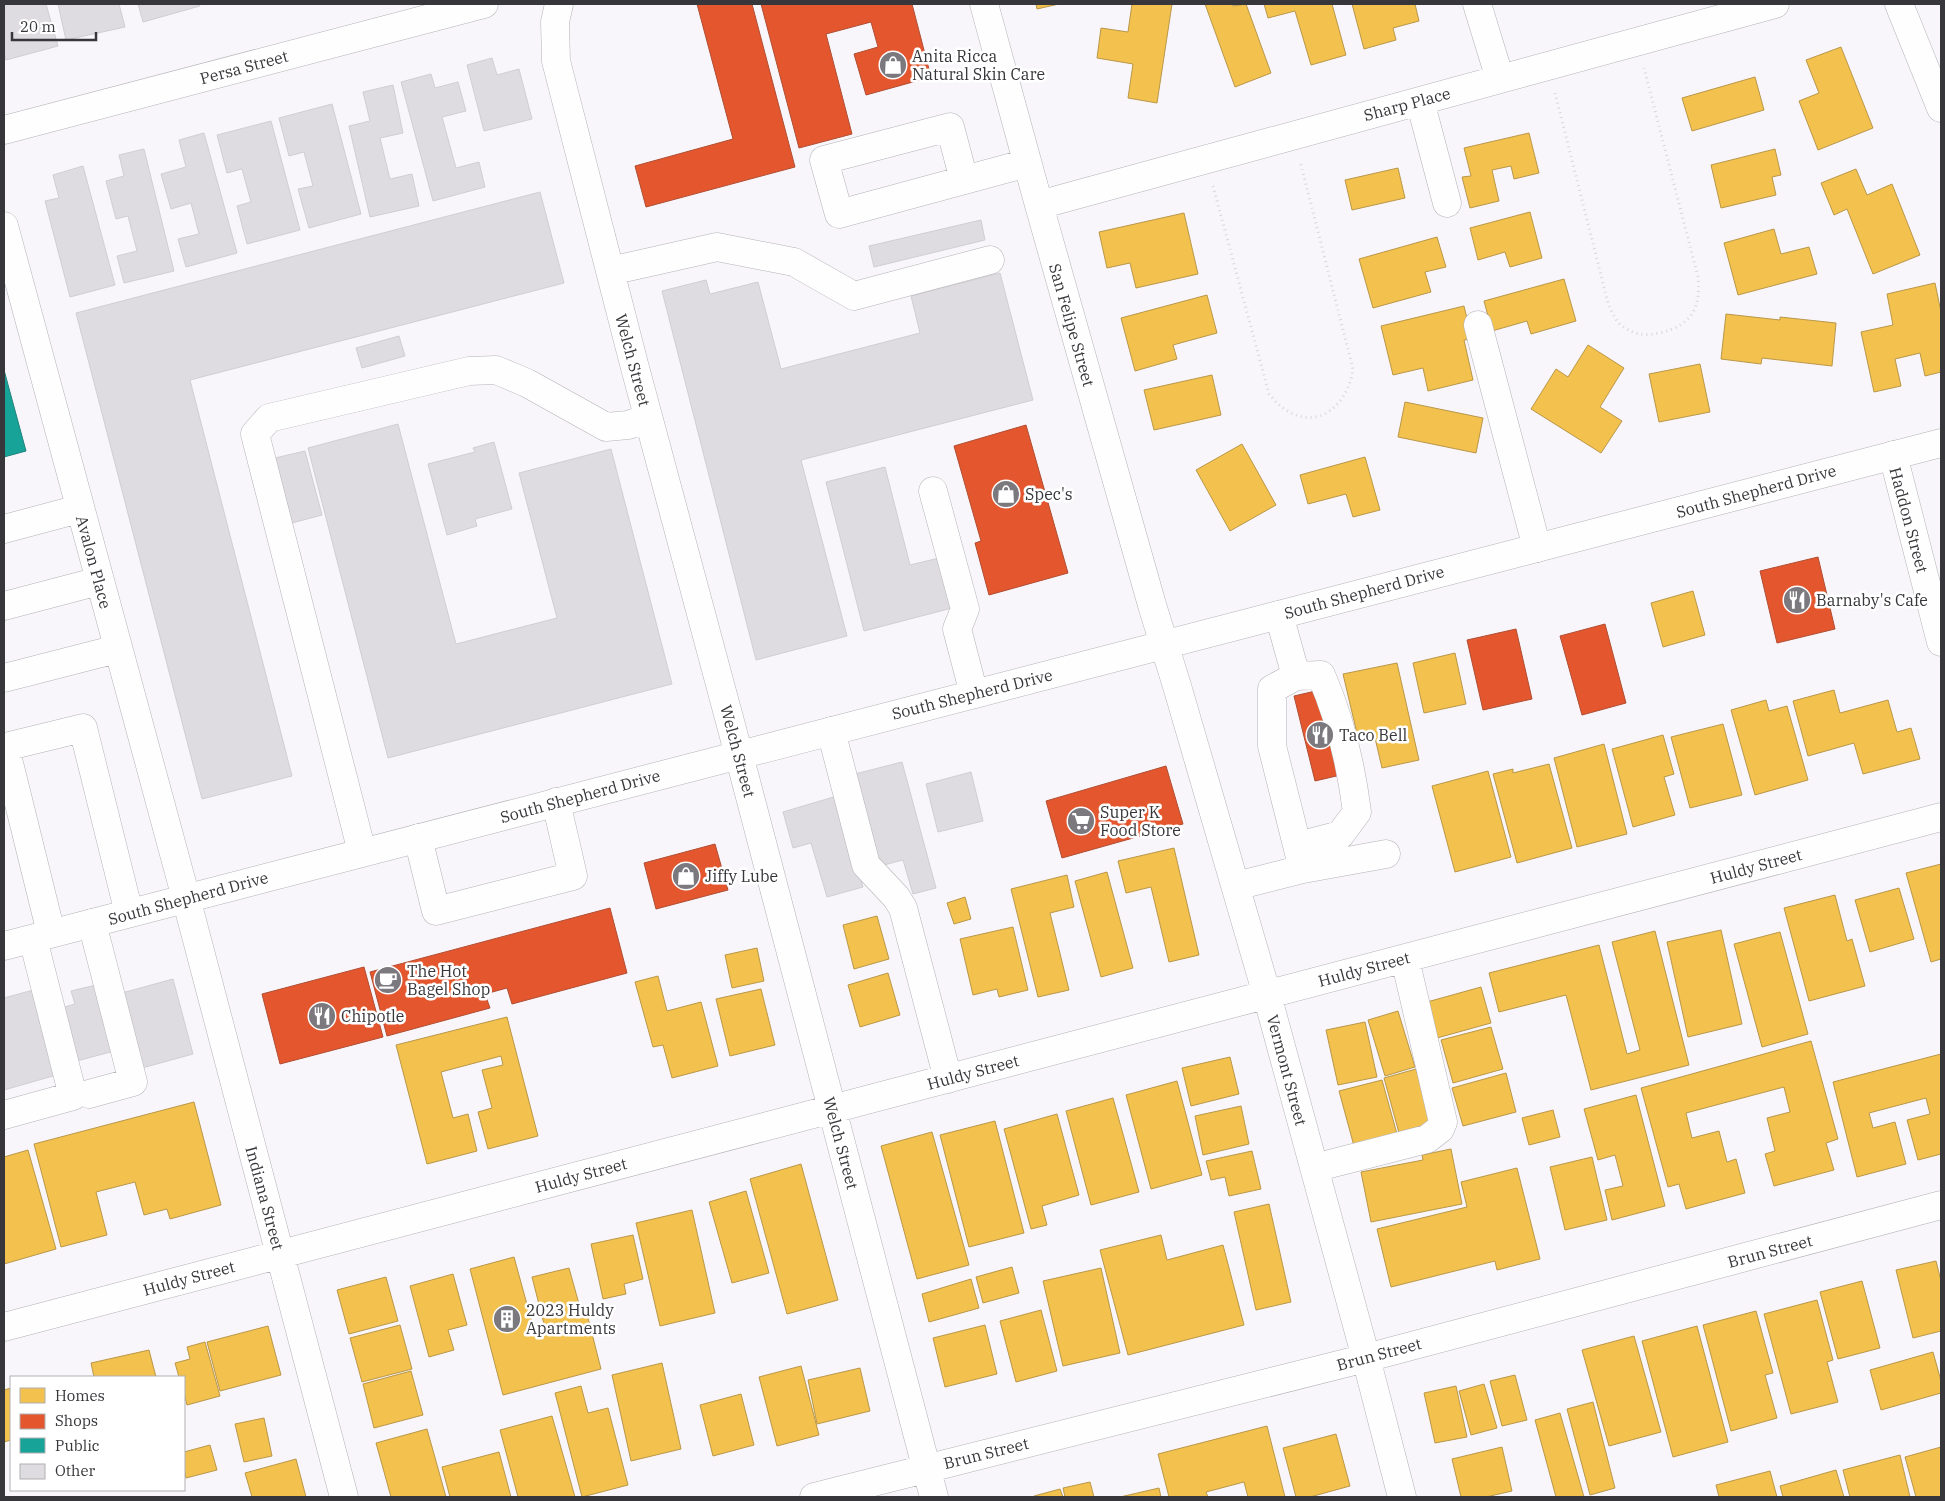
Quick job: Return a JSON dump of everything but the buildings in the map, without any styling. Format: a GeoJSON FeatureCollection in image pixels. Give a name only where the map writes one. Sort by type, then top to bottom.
{"type":"FeatureCollection","features":[{"type":"Feature","properties":{"kind":"street","name":"Persa Street"},"geometry":{"type":"LineString","coordinates":[[4,130],[484,4]]}},
{"type":"Feature","properties":{"kind":"street","name":"Welch Street"},"geometry":{"type":"LineString","coordinates":[[559,4],[555,22],[556,61],[648,418],[739,755],[934,1497]]}},
{"type":"Feature","properties":{"kind":"street","name":"San Felipe Street"},"geometry":{"type":"LineString","coordinates":[[984,4],[1027,163],[1164,645]]}},
{"type":"Feature","properties":{"kind":"street"},"geometry":{"type":"LineString","coordinates":[[1477,4],[1500,79]]}},
{"type":"Feature","properties":{"kind":"street","name":"Sharp Place"},"geometry":{"type":"LineString","coordinates":[[1039,205],[1775,4]]}},
{"type":"Feature","properties":{"kind":"street"},"geometry":{"type":"LineString","coordinates":[[1899,4],[1941,108]]}},
{"type":"Feature","properties":{"kind":"street"},"geometry":{"type":"LineString","coordinates":[[1420,101],[1447,202]]}},
{"type":"Feature","properties":{"kind":"street"},"geometry":{"type":"LineString","coordinates":[[964,180],[950,127],[824,160],[839,214],[1027,163]]}},
{"type":"Feature","properties":{"kind":"street","name":"Avalon Place"},"geometry":{"type":"LineString","coordinates":[[4,226],[79,509],[186,898]]}},
{"type":"Feature","properties":{"kind":"street"},"geometry":{"type":"LineString","coordinates":[[610,271],[718,247],[794,262],[854,296],[990,260]]}},
{"type":"Feature","properties":{"kind":"street"},"geometry":{"type":"LineString","coordinates":[[1478,324],[1537,548]]}},
{"type":"Feature","properties":{"kind":"street"},"geometry":{"type":"LineString","coordinates":[[362,852],[255,434],[269,418],[469,371],[496,370],[526,383],[606,427],[628,425],[648,418]]}},
{"type":"Feature","properties":{"kind":"street","name":"South Shepherd Drive"},"geometry":{"type":"LineString","coordinates":[[4,946],[1941,443]]}},
{"type":"Feature","properties":{"kind":"street","name":"Haddon Street"},"geometry":{"type":"LineString","coordinates":[[1892,455],[1940,633]]}},
{"type":"Feature","properties":{"kind":"street"},"geometry":{"type":"LineString","coordinates":[[933,491],[965,609],[957,629],[974,694]]}},
{"type":"Feature","properties":{"kind":"street"},"geometry":{"type":"LineString","coordinates":[[4,529],[79,509]]}},
{"type":"Feature","properties":{"kind":"street"},"geometry":{"type":"LineString","coordinates":[[4,606],[99,581]]}},
{"type":"Feature","properties":{"kind":"street"},"geometry":{"type":"LineString","coordinates":[[1279,615],[1296,676]]}},
{"type":"Feature","properties":{"kind":"street","name":"Vermont Street"},"geometry":{"type":"LineString","coordinates":[[1164,645],[1267,995],[1402,1497]]}},
{"type":"Feature","properties":{"kind":"street"},"geometry":{"type":"LineString","coordinates":[[4,678],[117,648]]}},
{"type":"Feature","properties":{"kind":"street"},"geometry":{"type":"LineString","coordinates":[[1236,886],[1301,858],[1340,835],[1356,812],[1352,774],[1333,700],[1322,675],[1296,676],[1272,689],[1272,746],[1301,858]]}},
{"type":"Feature","properties":{"kind":"street"},"geometry":{"type":"LineString","coordinates":[[4,1115],[73,1096],[5,747],[83,728],[129,913]]}},
{"type":"Feature","properties":{"kind":"street"},"geometry":{"type":"LineString","coordinates":[[831,731],[866,865],[896,897],[903,908],[948,1079]]}},
{"type":"Feature","properties":{"kind":"street"},"geometry":{"type":"LineString","coordinates":[[418,838],[436,912],[573,876],[556,802]]}},
{"type":"Feature","properties":{"kind":"street","name":"Huldy Street"},"geometry":{"type":"LineString","coordinates":[[4,1327],[1941,817]]}},
{"type":"Feature","properties":{"kind":"street"},"geometry":{"type":"LineString","coordinates":[[1301,858],[1386,854]]}},
{"type":"Feature","properties":{"kind":"street","name":"Indiana Street"},"geometry":{"type":"LineString","coordinates":[[186,898],[344,1497]]}},
{"type":"Feature","properties":{"kind":"street"},"geometry":{"type":"LineString","coordinates":[[88,1094],[133,1082],[92,923]]}},
{"type":"Feature","properties":{"kind":"street"},"geometry":{"type":"LineString","coordinates":[[1314,1168],[1427,1139],[1440,1129],[1443,1122],[1405,959]]}},
{"type":"Feature","properties":{"kind":"street","name":"Brun Street"},"geometry":{"type":"LineString","coordinates":[[814,1497],[1366,1358],[1941,1205]]}},
{"type":"Feature","properties":{"kind":"path"},"geometry":{"type":"LineString","coordinates":[[1549,66],[1608,303],[1616,319],[1624,328],[1640,335],[1669,331],[1681,326],[1689,318],[1696,306],[1699,291],[1698,277],[1637,41]]}},
{"type":"Feature","properties":{"kind":"path"},"geometry":{"type":"LineString","coordinates":[[1206,159],[1269,394],[1286,410],[1296,415],[1316,417],[1338,405],[1346,394],[1352,378],[1352,369],[1293,136]]}},
{"type":"Feature","properties":{"kind":"place","name":"Anita Ricca Natural Skin Care"},"geometry":{"type":"Point","coordinates":[893,65]}},
{"type":"Feature","properties":{"kind":"place","name":"Spec's"},"geometry":{"type":"Point","coordinates":[1006,494]}},
{"type":"Feature","properties":{"kind":"place","name":"Barnaby's Cafe"},"geometry":{"type":"Point","coordinates":[1797,600]}},
{"type":"Feature","properties":{"kind":"place","name":"Taco Bell"},"geometry":{"type":"Point","coordinates":[1320,735]}},
{"type":"Feature","properties":{"kind":"place","name":"Super K Food Store"},"geometry":{"type":"Point","coordinates":[1081,821]}},
{"type":"Feature","properties":{"kind":"place","name":"Jiffy Lube"},"geometry":{"type":"Point","coordinates":[686,876]}},
{"type":"Feature","properties":{"kind":"place","name":"The Hot Bagel Shop"},"geometry":{"type":"Point","coordinates":[388,980]}},
{"type":"Feature","properties":{"kind":"place","name":"Chipotle"},"geometry":{"type":"Point","coordinates":[322,1016]}},
{"type":"Feature","properties":{"kind":"place","name":"2023 Huldy Apartments"},"geometry":{"type":"Point","coordinates":[507,1319]}}]}
